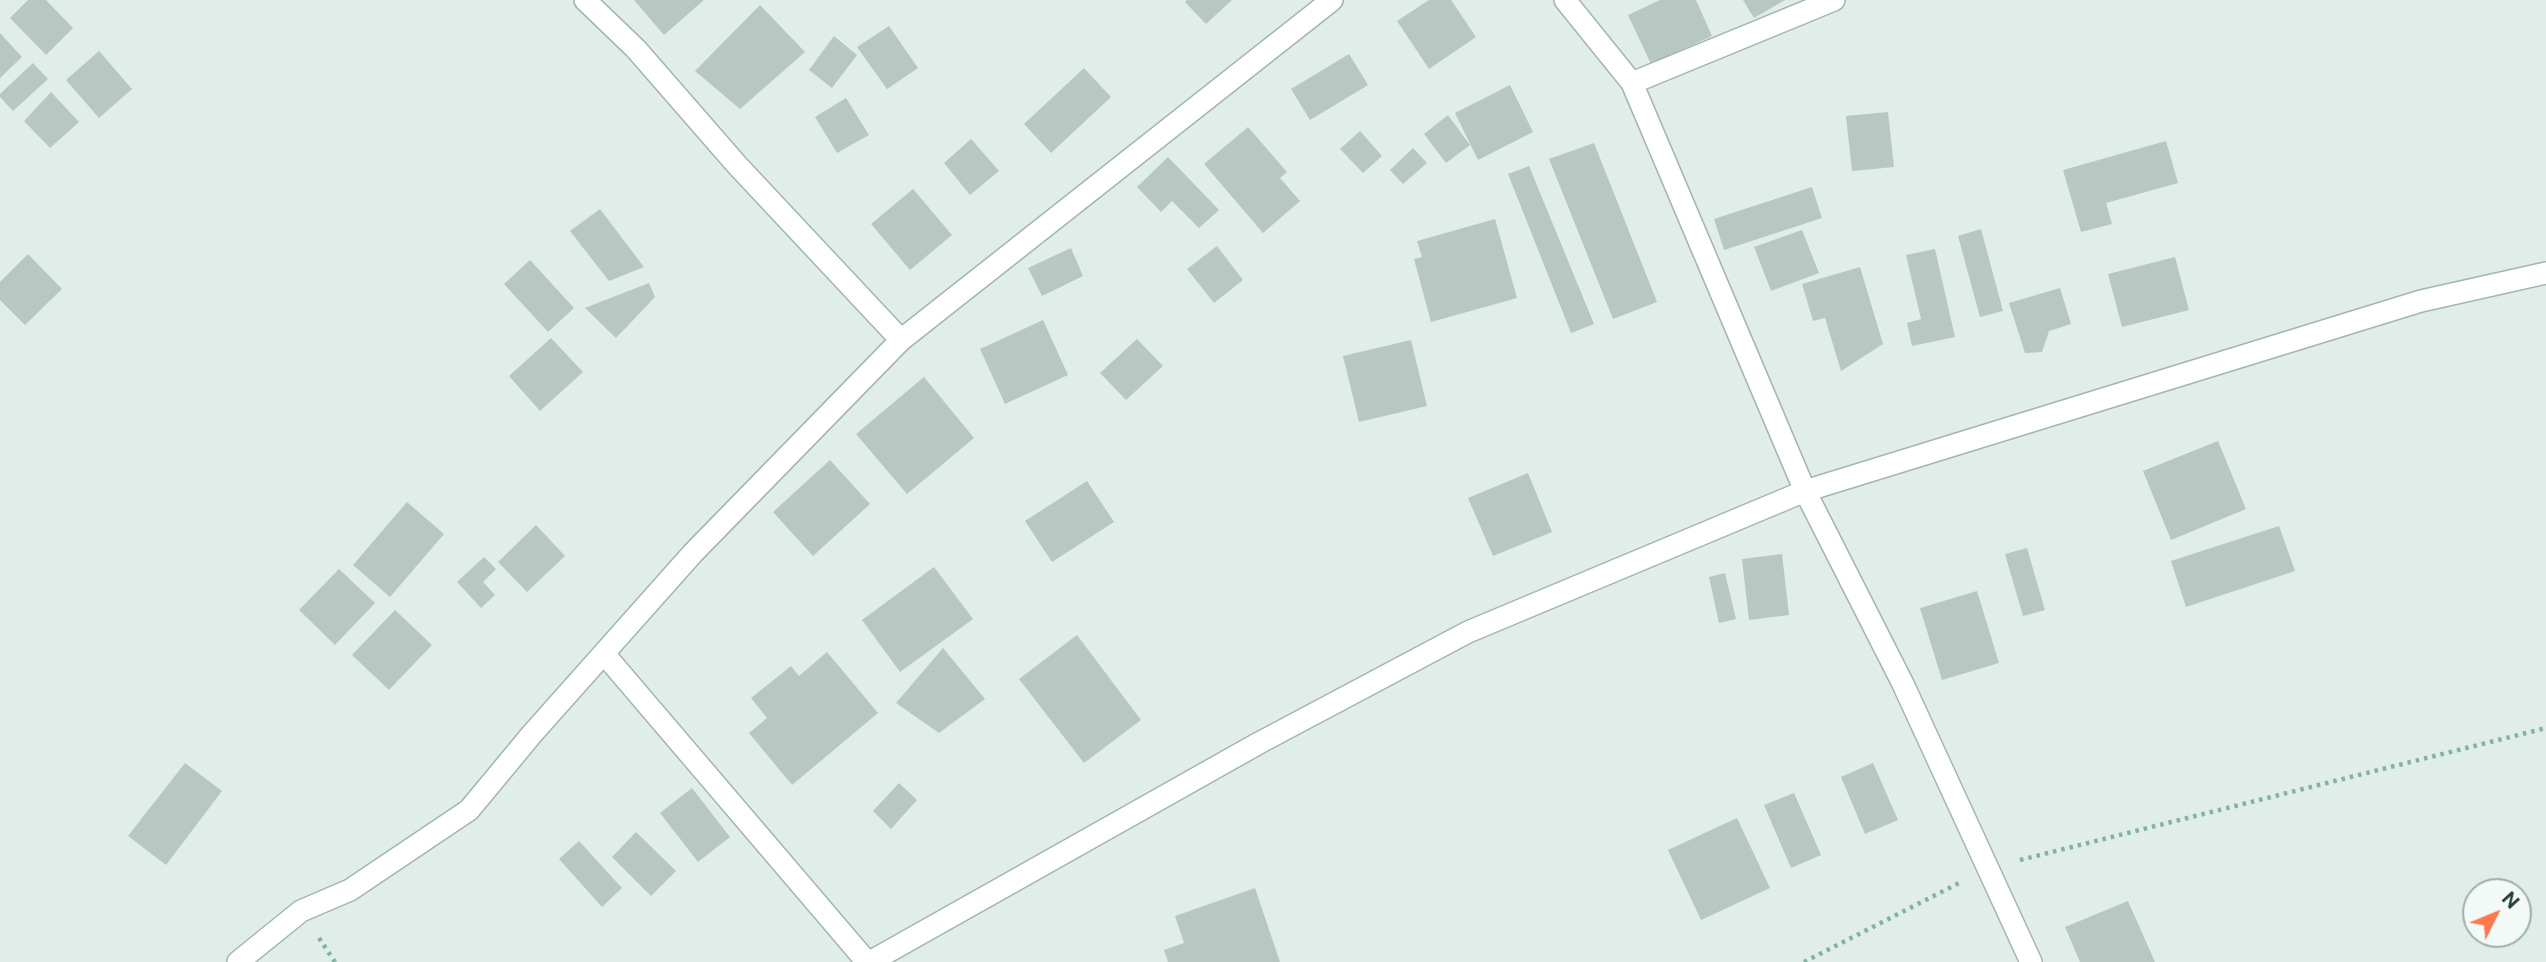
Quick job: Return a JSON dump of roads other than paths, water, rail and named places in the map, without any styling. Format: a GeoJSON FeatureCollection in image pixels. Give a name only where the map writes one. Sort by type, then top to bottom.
{"type":"FeatureCollection","features":[{"type":"Feature","properties":{"kind":"street"},"geometry":{"type":"LineString","coordinates":[[585,0],[636,49],[737,165],[901,340]]}},
{"type":"Feature","properties":{"kind":"street"},"geometry":{"type":"LineString","coordinates":[[238,962],[301,911],[350,890],[469,810],[532,734],[693,553],[901,340],[1332,0]]}},
{"type":"Feature","properties":{"kind":"street"},"geometry":{"type":"LineString","coordinates":[[1565,0],[1632,83],[1805,491],[1903,684],[2031,962]]}},
{"type":"Feature","properties":{"kind":"street"},"geometry":{"type":"LineString","coordinates":[[1632,83],[1834,0]]}},
{"type":"Feature","properties":{"kind":"street"},"geometry":{"type":"LineString","coordinates":[[605,655],[869,962],[1259,743],[1468,632],[1805,491],[2421,301],[2546,273]]}}]}
